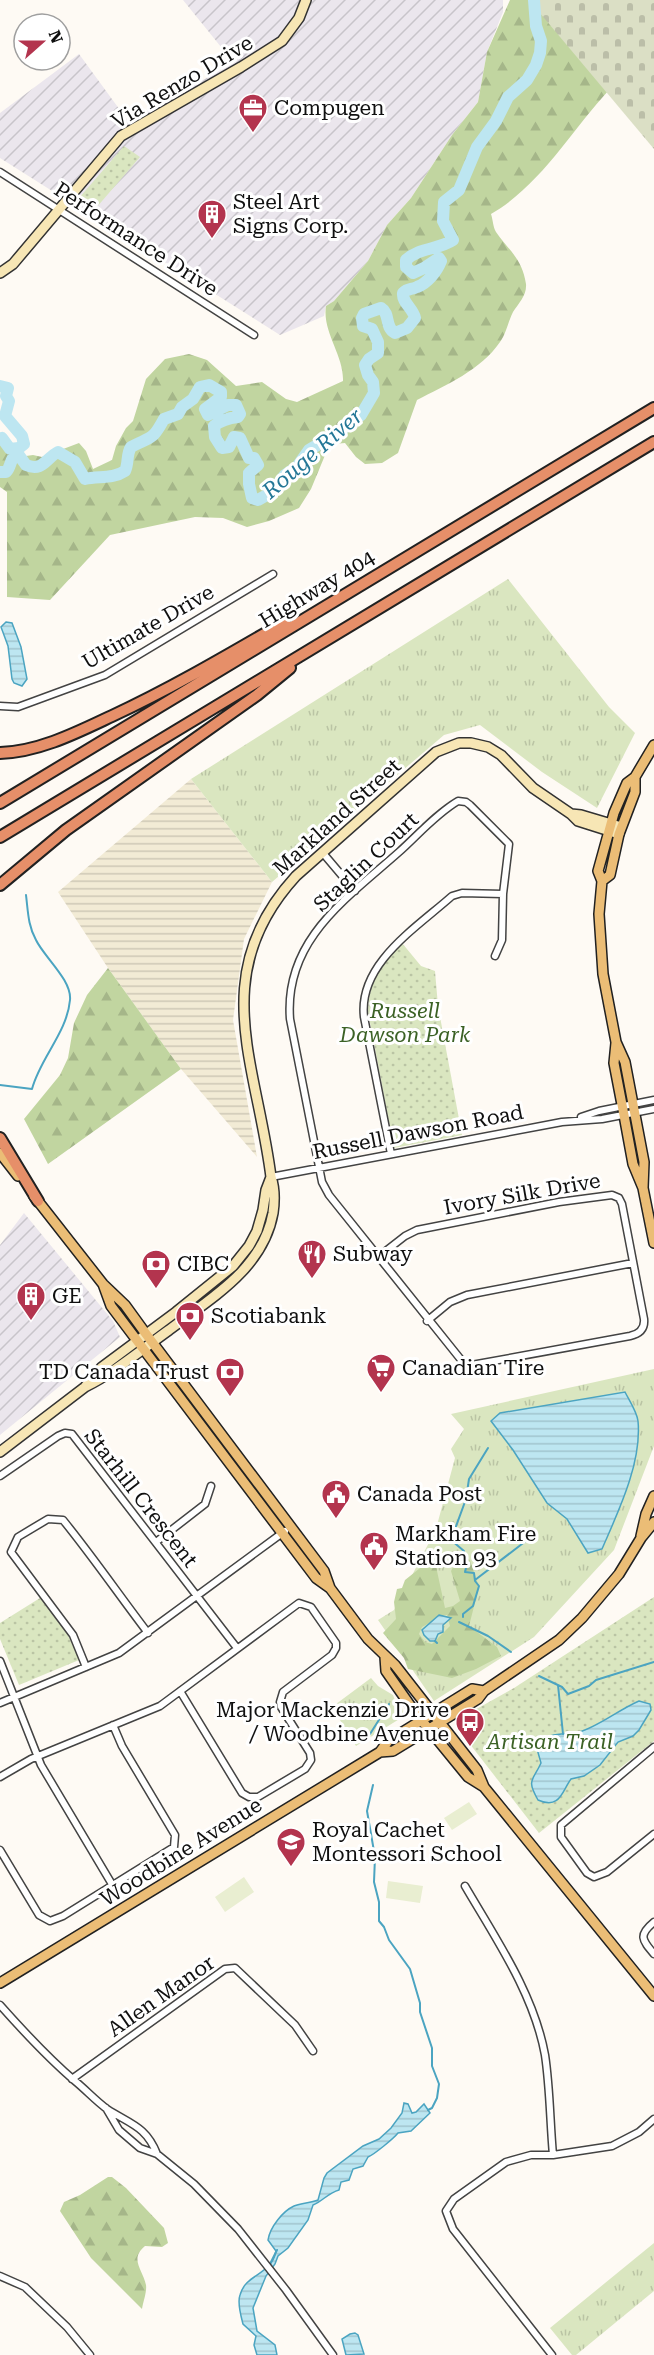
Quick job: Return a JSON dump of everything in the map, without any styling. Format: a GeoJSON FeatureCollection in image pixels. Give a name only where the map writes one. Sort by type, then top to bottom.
{"type":"FeatureCollection","features":[{"type":"Feature","properties":{"kind":"highway","name":"Highway 404"},"geometry":{"type":"LineString","coordinates":[[0,803],[654,408]]}},
{"type":"Feature","properties":{"kind":"highway"},"geometry":{"type":"LineString","coordinates":[[0,837],[654,442]]}},
{"type":"Feature","properties":{"kind":"highway"},"geometry":{"type":"LineString","coordinates":[[0,753],[43,744],[84,729],[136,705],[397,563]]}},
{"type":"Feature","properties":{"kind":"highway"},"geometry":{"type":"LineString","coordinates":[[0,885],[66,830],[257,695],[320,644]]}},
{"type":"Feature","properties":{"kind":"highway"},"geometry":{"type":"LineString","coordinates":[[0,1138],[38,1201]]}},
{"type":"Feature","properties":{"kind":"main road"},"geometry":{"type":"LineString","coordinates":[[643,1188],[644,1162],[625,1062],[616,1042],[599,945],[602,881],[598,871],[609,827],[627,783],[635,777],[654,745]]}},
{"type":"Feature","properties":{"kind":"main road"},"geometry":{"type":"LineString","coordinates":[[602,881],[610,875],[620,831],[635,792],[635,777]]}},
{"type":"Feature","properties":{"kind":"main road"},"geometry":{"type":"LineString","coordinates":[[616,1042],[614,1063],[633,1164],[643,1188],[654,1243]]}},
{"type":"Feature","properties":{"kind":"main road"},"geometry":{"type":"LineString","coordinates":[[0,1153],[103,1284],[125,1305],[324,1570],[330,1588]]}},
{"type":"Feature","properties":{"kind":"main road"},"geometry":{"type":"LineString","coordinates":[[103,1284],[111,1306],[316,1578],[330,1588],[368,1639],[395,1665],[477,1770],[484,1787],[654,1996]]}},
{"type":"Feature","properties":{"kind":"main road","name":"Woodbine Avenue"},"geometry":{"type":"LineString","coordinates":[[641,1538],[646,1515],[654,1497]]}},
{"type":"Feature","properties":{"kind":"main road","name":"Woodbine Avenue"},"geometry":{"type":"LineString","coordinates":[[380,1752],[393,1751],[478,1699],[484,1691],[559,1640],[582,1618],[619,1574],[641,1538],[654,1522]]}},
{"type":"Feature","properties":{"kind":"main road"},"geometry":{"type":"LineString","coordinates":[[385,1657],[386,1671],[422,1720],[468,1777],[484,1787]]}},
{"type":"Feature","properties":{"kind":"main road","name":"Woodbine Avenue"},"geometry":{"type":"LineString","coordinates":[[0,1983],[380,1752],[388,1741],[472,1689],[484,1691]]}},
{"type":"Feature","properties":{"kind":"street","name":"Via Renzo Drive"},"geometry":{"type":"LineString","coordinates":[[0,273],[13,264],[121,136],[241,68],[282,41],[299,18],[306,0]]}},
{"type":"Feature","properties":{"kind":"street","name":"Performance Drive"},"geometry":{"type":"LineString","coordinates":[[0,172],[254,334]]}},
{"type":"Feature","properties":{"kind":"street","name":"Ultimate Drive"},"geometry":{"type":"LineString","coordinates":[[0,705],[18,707],[105,675],[273,574]]}},
{"type":"Feature","properties":{"kind":"street","name":"Markland Street"},"geometry":{"type":"LineString","coordinates":[[0,1452],[85,1387],[108,1375],[231,1283],[255,1257],[264,1241],[271,1223],[275,1190],[244,1028],[245,978],[251,950],[268,912],[290,883],[436,752],[459,743],[479,744],[496,752],[532,788],[571,814],[581,814],[620,831]]}},
{"type":"Feature","properties":{"kind":"street","name":"Staglin Court"},"geometry":{"type":"LineString","coordinates":[[495,956],[502,940],[503,894],[509,844],[470,805],[462,801],[454,803],[336,909],[305,948],[296,966],[291,985],[291,1027],[324,1188],[461,1363],[470,1367],[636,1335],[643,1328]]}},
{"type":"Feature","properties":{"kind":"street"},"geometry":{"type":"LineString","coordinates":[[322,852],[356,891]]}},
{"type":"Feature","properties":{"kind":"street"},"geometry":{"type":"LineString","coordinates":[[391,1154],[364,1017],[363,1000],[370,977],[391,950],[452,897],[462,893],[503,894]]}},
{"type":"Feature","properties":{"kind":"street","name":"Russell Dawson Road"},"geometry":{"type":"LineString","coordinates":[[271,1177],[572,1120],[602,1119],[654,1100]]}},
{"type":"Feature","properties":{"kind":"street","name":"Russell Dawson Road"},"geometry":{"type":"LineString","coordinates":[[634,1108],[654,1109]]}},
{"type":"Feature","properties":{"kind":"street","name":"Markland Street"},"geometry":{"type":"LineString","coordinates":[[85,1387],[102,1367],[224,1275],[246,1251],[259,1226],[271,1177]]}},
{"type":"Feature","properties":{"kind":"street","name":"Ivory Silk Drive"},"geometry":{"type":"LineString","coordinates":[[378,1257],[405,1236],[417,1230],[608,1194],[616,1196],[621,1201],[644,1319],[643,1328]]}},
{"type":"Feature","properties":{"kind":"street"},"geometry":{"type":"LineString","coordinates":[[428,1321],[450,1302],[459,1298],[633,1263]]}},
{"type":"Feature","properties":{"kind":"street","name":"Starhill Crescent"},"geometry":{"type":"LineString","coordinates":[[0,1476],[58,1436],[65,1433],[72,1434],[237,1648]]}},
{"type":"Feature","properties":{"kind":"street"},"geometry":{"type":"LineString","coordinates":[[156,1542],[205,1504],[211,1486]]}},
{"type":"Feature","properties":{"kind":"street"},"geometry":{"type":"LineString","coordinates":[[86,1667],[73,1635],[11,1552],[18,1537],[48,1519],[63,1520],[100,1565],[117,1593],[148,1633]]}},
{"type":"Feature","properties":{"kind":"street"},"geometry":{"type":"LineString","coordinates":[[0,1703],[120,1653],[292,1527]]}},
{"type":"Feature","properties":{"kind":"street"},"geometry":{"type":"LineString","coordinates":[[0,1777],[38,1755],[153,1709],[295,1605],[308,1604],[334,1639],[336,1648],[332,1655],[281,1696],[281,1707],[310,1753],[310,1760],[305,1769],[258,1797],[245,1796],[180,1691]]}},
{"type":"Feature","properties":{"kind":"street"},"geometry":{"type":"LineString","coordinates":[[0,1661],[51,1783],[113,1886]]}},
{"type":"Feature","properties":{"kind":"street"},"geometry":{"type":"LineString","coordinates":[[0,1850],[39,1915],[50,1921],[63,1916],[113,1886],[176,1844],[175,1835],[130,1762],[113,1725]]}},
{"type":"Feature","properties":{"kind":"street"},"geometry":{"type":"LineString","coordinates":[[654,1748],[561,1825],[560,1832],[561,1837],[587,1873],[594,1877],[607,1872],[654,1834]]}},
{"type":"Feature","properties":{"kind":"street"},"geometry":{"type":"LineString","coordinates":[[465,1886],[523,1989],[535,2020],[544,2055],[553,2155]]}},
{"type":"Feature","properties":{"kind":"street"},"geometry":{"type":"LineString","coordinates":[[654,1922],[645,1930],[643,1937],[654,1954]]}},
{"type":"Feature","properties":{"kind":"street","name":"Allen Manor"},"geometry":{"type":"LineString","coordinates":[[72,2079],[225,1969],[235,1968],[295,2025],[313,2051]]}},
{"type":"Feature","properties":{"kind":"street"},"geometry":{"type":"LineString","coordinates":[[0,2005],[24,2034],[72,2079],[106,2108],[136,2125],[151,2139],[157,2154]]}},
{"type":"Feature","properties":{"kind":"street"},"geometry":{"type":"LineString","coordinates":[[106,2108],[119,2130],[140,2148],[157,2154],[194,2184],[238,2229],[333,2355]]}},
{"type":"Feature","properties":{"kind":"street"},"geometry":{"type":"LineString","coordinates":[[552,2355],[453,2229],[446,2211],[454,2199],[506,2162],[531,2155],[553,2155],[612,2146],[639,2132],[654,2119]]}},
{"type":"Feature","properties":{"kind":"street"},"geometry":{"type":"LineString","coordinates":[[0,2276],[25,2287],[68,2327],[90,2355]]}},
{"type":"Feature","properties":{"kind":"shaded area"},"geometry":{"type":"Polygon","coordinates":[[[183,0],[503,0],[503,12],[487,52],[478,102],[452,135],[411,198],[387,225],[368,261],[334,301],[326,306],[324,316],[280,335],[0,158],[0,113],[55,72],[72,72],[72,59],[79,54],[128,121],[234,63],[183,0]]]}},
{"type":"Feature","properties":{"kind":"shaded area"},"geometry":{"type":"Polygon","coordinates":[[[191,779],[272,882],[244,939],[233,1020],[257,1157],[181,1069],[108,968],[58,892],[191,779]]]}},
{"type":"Feature","properties":{"kind":"shaded area"},"geometry":{"type":"Polygon","coordinates":[[[24,1213],[113,1321],[120,1337],[0,1435],[0,1245],[24,1213]]]}},
{"type":"Feature","properties":{"kind":"green space"},"geometry":{"type":"Polygon","coordinates":[[[510,0],[546,0],[609,90],[540,173],[509,202],[491,214],[495,230],[518,261],[526,284],[524,295],[513,312],[502,339],[492,352],[473,369],[417,400],[398,453],[382,463],[365,464],[345,443],[334,444],[328,448],[311,489],[299,508],[269,521],[247,527],[223,518],[195,517],[110,535],[50,600],[7,597],[7,492],[0,487],[0,437],[19,457],[33,455],[42,457],[79,443],[86,451],[93,469],[112,460],[116,446],[126,428],[133,421],[146,379],[165,359],[189,354],[207,360],[236,386],[262,382],[286,399],[297,402],[343,381],[340,362],[327,325],[326,306],[334,301],[368,261],[387,225],[411,198],[452,135],[478,102],[487,52],[510,0]]]}},
{"type":"Feature","properties":{"kind":"green space"},"geometry":{"type":"Polygon","coordinates":[[[529,0],[654,0],[654,149],[529,0]]]}},
{"type":"Feature","properties":{"kind":"green space"},"geometry":{"type":"Polygon","coordinates":[[[124,146],[140,157],[96,208],[79,198],[124,146]]]}},
{"type":"Feature","properties":{"kind":"green space"},"geometry":{"type":"Polygon","coordinates":[[[508,579],[609,707],[635,733],[597,808],[542,772],[480,725],[444,735],[272,882],[191,779],[508,579]]]}},
{"type":"Feature","properties":{"kind":"green space","name":"Russell Dawson Park"},"geometry":{"type":"Polygon","coordinates":[[[402,943],[421,966],[435,971],[438,1006],[462,1135],[394,1148],[368,1012],[373,982],[382,966],[402,943]]]}},
{"type":"Feature","properties":{"kind":"green space"},"geometry":{"type":"Polygon","coordinates":[[[108,968],[181,1069],[48,1164],[24,1119],[60,1075],[68,1058],[74,1023],[87,995],[108,968]]]}},
{"type":"Feature","properties":{"kind":"green space"},"geometry":{"type":"Polygon","coordinates":[[[654,1369],[654,1446],[614,1550],[534,1637],[434,1701],[378,1620],[394,1610],[436,1529],[455,1458],[451,1449],[464,1429],[451,1414],[654,1369]]]}},
{"type":"Feature","properties":{"kind":"green space"},"geometry":{"type":"Polygon","coordinates":[[[460,1555],[470,1560],[479,1587],[469,1626],[497,1647],[501,1656],[452,1678],[408,1669],[404,1658],[383,1633],[396,1619],[394,1602],[397,1589],[402,1588],[405,1580],[434,1557],[445,1608],[453,1606],[460,1601],[451,1571],[460,1555]],[[447,1615],[422,1627],[419,1634],[425,1642],[432,1644],[450,1626],[447,1615]]]}},
{"type":"Feature","properties":{"kind":"green space","name":"Artisan Trail"},"geometry":{"type":"Polygon","coordinates":[[[654,1597],[654,1741],[539,1833],[459,1730],[464,1716],[514,1688],[654,1597]]]}},
{"type":"Feature","properties":{"kind":"green space"},"geometry":{"type":"Polygon","coordinates":[[[40,1598],[68,1635],[79,1660],[19,1685],[0,1639],[0,1623],[40,1598]]]}},
{"type":"Feature","properties":{"kind":"green space"},"geometry":{"type":"Polygon","coordinates":[[[371,1678],[378,1686],[393,1695],[397,1706],[402,1708],[405,1719],[401,1718],[356,1746],[332,1707],[371,1678]]]}},
{"type":"Feature","properties":{"kind":"green space"},"geometry":{"type":"Polygon","coordinates":[[[469,1802],[477,1814],[452,1830],[444,1818],[469,1802]]]}},
{"type":"Feature","properties":{"kind":"green space"},"geometry":{"type":"Polygon","coordinates":[[[244,1877],[254,1892],[225,1912],[215,1897],[244,1877]]]}},
{"type":"Feature","properties":{"kind":"green space"},"geometry":{"type":"Polygon","coordinates":[[[388,1881],[423,1886],[420,1903],[386,1898],[388,1881]]]}},
{"type":"Feature","properties":{"kind":"green space"},"geometry":{"type":"Polygon","coordinates":[[[108,2177],[112,2177],[126,2188],[164,2228],[168,2243],[162,2247],[145,2246],[138,2255],[138,2265],[146,2285],[142,2309],[91,2258],[60,2211],[64,2202],[80,2195],[108,2177]]]}},
{"type":"Feature","properties":{"kind":"green space"},"geometry":{"type":"Polygon","coordinates":[[[654,2243],[654,2291],[576,2355],[572,2355],[550,2328],[654,2243]]]}},
{"type":"Feature","properties":{"kind":"water"},"geometry":{"type":"Polygon","coordinates":[[[6,622],[12,623],[21,647],[27,679],[22,686],[14,683],[12,679],[8,646],[1,627],[6,622]]]}},
{"type":"Feature","properties":{"kind":"water"},"geometry":{"type":"Polygon","coordinates":[[[625,1392],[638,1421],[633,1470],[602,1549],[588,1553],[567,1519],[547,1503],[513,1450],[491,1421],[500,1413],[625,1392]]]}},
{"type":"Feature","properties":{"kind":"water"},"geometry":{"type":"Polygon","coordinates":[[[439,1615],[451,1618],[443,1625],[443,1632],[438,1634],[435,1641],[430,1641],[422,1630],[439,1615]]]}},
{"type":"Feature","properties":{"kind":"water"},"geometry":{"type":"Polygon","coordinates":[[[639,1701],[650,1704],[651,1710],[633,1736],[618,1742],[600,1765],[584,1776],[571,1779],[556,1801],[551,1803],[538,1800],[532,1788],[532,1780],[541,1763],[537,1749],[542,1739],[552,1735],[586,1730],[639,1701]]]}},
{"type":"Feature","properties":{"kind":"water"},"geometry":{"type":"Polygon","coordinates":[[[404,2103],[408,2104],[412,2113],[424,2104],[430,2113],[411,2131],[398,2133],[368,2157],[363,2166],[353,2169],[349,2180],[341,2182],[339,2190],[313,2205],[308,2220],[288,2248],[278,2256],[266,2276],[253,2308],[257,2331],[275,2345],[277,2355],[257,2355],[254,2345],[256,2336],[243,2324],[239,2298],[247,2282],[264,2270],[273,2259],[276,2251],[268,2240],[274,2225],[290,2208],[318,2200],[327,2173],[363,2146],[379,2139],[402,2113],[404,2103]]]}},
{"type":"Feature","properties":{"kind":"water"},"geometry":{"type":"Polygon","coordinates":[[[355,2333],[358,2335],[364,2354],[346,2355],[342,2339],[355,2333]]]}},
{"type":"Feature","properties":{"kind":"waterway","name":"Rouge River"},"geometry":{"type":"LineString","coordinates":[[0,472],[6,472],[13,458],[18,454],[26,465],[36,467],[58,452],[75,462],[85,479],[120,474],[125,471],[131,447],[151,437],[164,419],[178,414],[182,407],[193,399],[200,387],[209,385],[221,392],[221,397],[205,409],[208,415],[228,405],[236,405],[240,414],[238,417],[219,422],[214,426],[215,437],[222,448],[229,447],[234,437],[240,438],[249,458],[254,458],[258,465],[249,473],[249,484],[252,498],[258,500],[272,492],[285,475],[297,467],[309,450],[327,441],[361,415],[374,393],[373,382],[365,365],[378,353],[378,342],[372,329],[363,326],[362,318],[364,314],[381,308],[395,333],[407,328],[415,318],[404,300],[403,293],[425,283],[435,273],[441,261],[439,258],[413,273],[406,267],[406,260],[417,253],[453,240],[443,221],[444,202],[459,190],[477,147],[496,121],[508,97],[527,80],[536,65],[541,41],[536,26],[534,0]]}},
{"type":"Feature","properties":{"kind":"waterway","name":"Rouge River"},"geometry":{"type":"LineString","coordinates":[[0,386],[8,388],[6,396],[9,401],[5,416],[22,436],[24,444],[19,448],[10,449],[2,438],[0,439]]}},
{"type":"Feature","properties":{"kind":"waterway"},"geometry":{"type":"LineString","coordinates":[[0,1085],[32,1089],[64,1023],[70,1000],[67,985],[33,935],[26,895]]}},
{"type":"Feature","properties":{"kind":"waterway"},"geometry":{"type":"LineString","coordinates":[[463,1617],[463,1614],[473,1606],[479,1586],[475,1581],[474,1573],[465,1572],[467,1564],[464,1551],[451,1540],[466,1499],[469,1479],[488,1448]]}},
{"type":"Feature","properties":{"kind":"waterway"},"geometry":{"type":"LineString","coordinates":[[475,1580],[531,1537]]}},
{"type":"Feature","properties":{"kind":"waterway"},"geometry":{"type":"LineString","coordinates":[[459,1622],[488,1636],[511,1652]]}},
{"type":"Feature","properties":{"kind":"waterway"},"geometry":{"type":"LineString","coordinates":[[539,1676],[562,1687],[568,1694],[589,1686],[596,1680],[654,1662]]}},
{"type":"Feature","properties":{"kind":"waterway"},"geometry":{"type":"LineString","coordinates":[[558,1685],[563,1734]]}},
{"type":"Feature","properties":{"kind":"waterway"},"geometry":{"type":"LineString","coordinates":[[370,1734],[389,1704]]}},
{"type":"Feature","properties":{"kind":"waterway"},"geometry":{"type":"LineString","coordinates":[[373,1785],[367,1811],[375,1857],[374,1882],[379,1902],[379,1921],[389,1940],[410,1969],[420,2003],[420,2012],[432,2048],[432,2066],[439,2084],[437,2098],[432,2108],[428,2110]]}},
{"type":"Feature","properties":{"kind":"waterway"},"geometry":{"type":"LineString","coordinates":[[269,2266],[277,2250]]}},
{"type":"Feature","properties":{"kind":"place","name":"Compugen"},"geometry":{"type":"Point","coordinates":[253,134]}},
{"type":"Feature","properties":{"kind":"place","name":"Steel Art Signs Corp."},"geometry":{"type":"Point","coordinates":[212,240]}},
{"type":"Feature","properties":{"kind":"place","name":"Subway"},"geometry":{"type":"Point","coordinates":[312,1280]}},
{"type":"Feature","properties":{"kind":"place","name":"CIBC"},"geometry":{"type":"Point","coordinates":[156,1290]}},
{"type":"Feature","properties":{"kind":"place","name":"GE"},"geometry":{"type":"Point","coordinates":[31,1322]}},
{"type":"Feature","properties":{"kind":"place","name":"Scotiabank"},"geometry":{"type":"Point","coordinates":[190,1342]}},
{"type":"Feature","properties":{"kind":"place","name":"Canadian Tire"},"geometry":{"type":"Point","coordinates":[381,1394]}},
{"type":"Feature","properties":{"kind":"place","name":"TD Canada Trust"},"geometry":{"type":"Point","coordinates":[230,1398]}},
{"type":"Feature","properties":{"kind":"place","name":"Canada Post"},"geometry":{"type":"Point","coordinates":[336,1520]}},
{"type":"Feature","properties":{"kind":"place","name":"Markham Fire Station 93"},"geometry":{"type":"Point","coordinates":[374,1572]}},
{"type":"Feature","properties":{"kind":"place","name":"Major Mackenzie Drive / Woodbine Avenue"},"geometry":{"type":"Point","coordinates":[470,1748]}},
{"type":"Feature","properties":{"kind":"place","name":"Royal Cachet Montessori School"},"geometry":{"type":"Point","coordinates":[291,1868]}}]}
